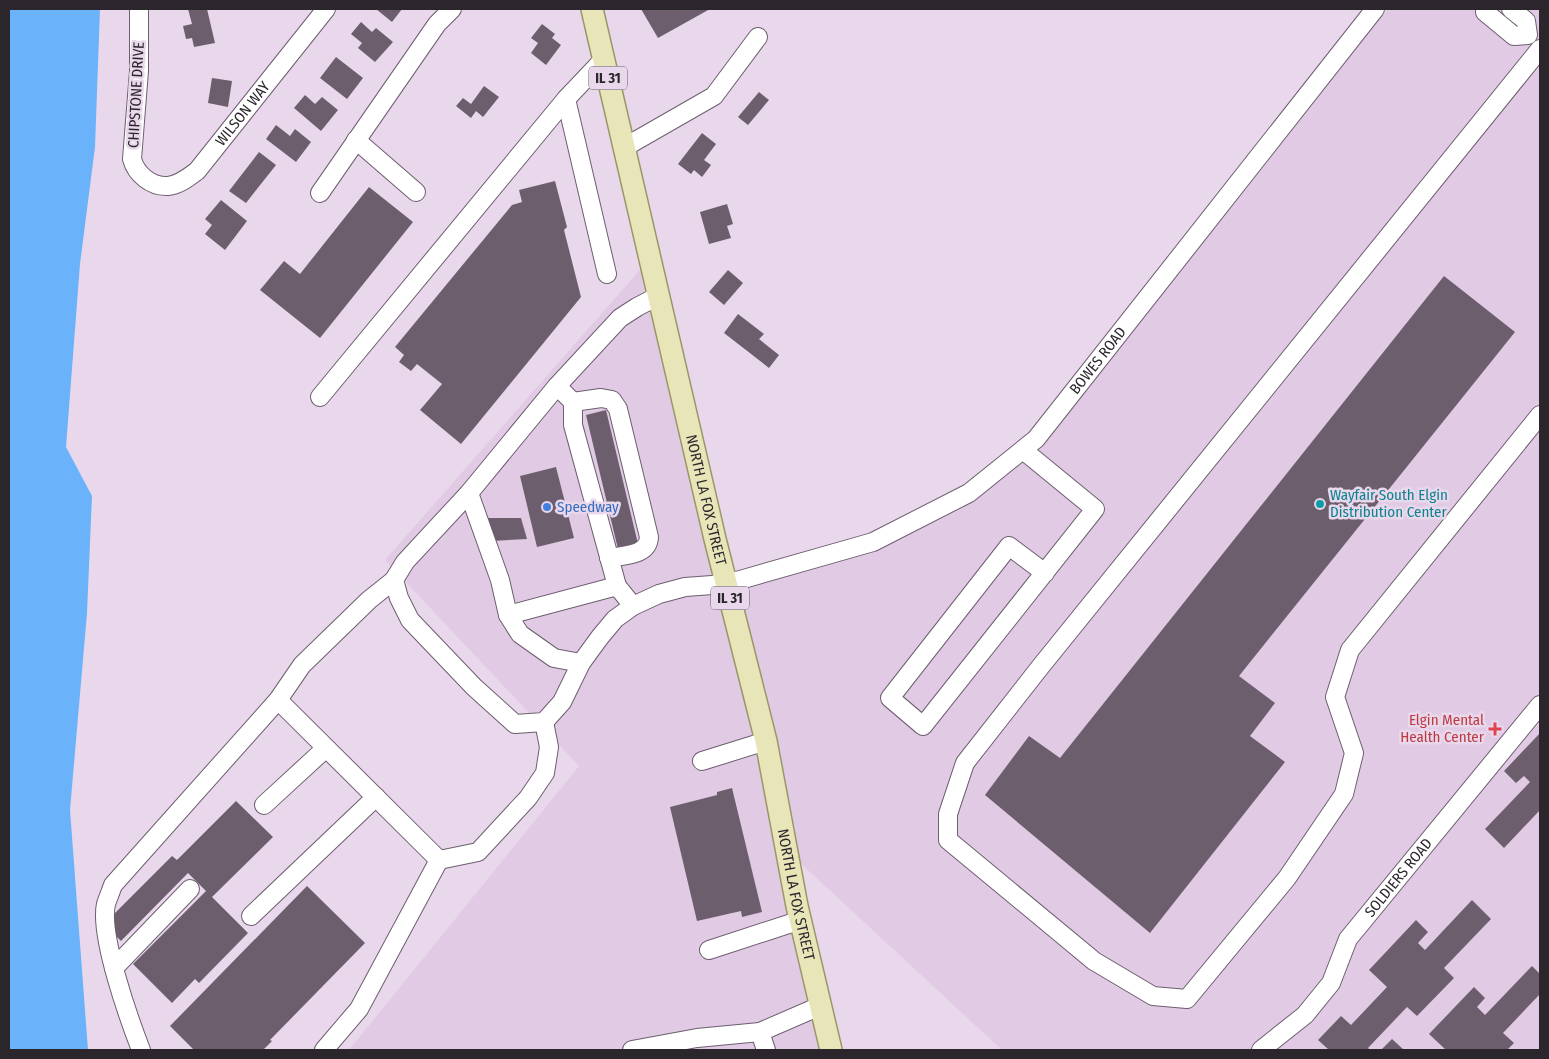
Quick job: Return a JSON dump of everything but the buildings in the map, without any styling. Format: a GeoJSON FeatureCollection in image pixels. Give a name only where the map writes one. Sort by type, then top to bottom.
{"type":"FeatureCollection","features":[{"type":"Feature","properties":{"kind":"main road","name":"NORTH LA FOX STREET"},"geometry":{"type":"LineString","coordinates":[[592,9],[726,584],[766,742],[801,920],[831,1050]]}},
{"type":"Feature","properties":{"kind":"street","name":"CHIPSTONE DRIVE"},"geometry":{"type":"LineString","coordinates":[[139,9],[139,71],[132,159],[135,168],[143,177]]}},
{"type":"Feature","properties":{"kind":"street","name":"WILSON WAY"},"geometry":{"type":"LineString","coordinates":[[143,177],[154,184],[168,186],[183,181],[197,171],[326,9]]}},
{"type":"Feature","properties":{"kind":"street"},"geometry":{"type":"LineString","coordinates":[[320,193],[437,24],[452,9]]}},
{"type":"Feature","properties":{"kind":"street","name":"BOWES ROAD"},"geometry":{"type":"LineString","coordinates":[[544,722],[562,702],[581,663],[615,619],[633,606],[659,594],[685,586],[726,584],[873,542],[969,492],[1036,439],[1375,9]]}},
{"type":"Feature","properties":{"kind":"street"},"geometry":{"type":"LineString","coordinates":[[1485,9],[1485,12],[1514,36],[1534,40]]}},
{"type":"Feature","properties":{"kind":"street"},"geometry":{"type":"LineString","coordinates":[[1511,9],[1526,21],[1534,40]]}},
{"type":"Feature","properties":{"kind":"street"},"geometry":{"type":"LineString","coordinates":[[625,147],[714,96],[758,37]]}},
{"type":"Feature","properties":{"kind":"street"},"geometry":{"type":"LineString","coordinates":[[1540,49],[1054,650],[965,763],[948,814],[948,840],[1094,961],[1153,996],[1187,999],[1287,878],[1344,794],[1354,753],[1335,696],[1350,650],[1540,415]]}},
{"type":"Feature","properties":{"kind":"street"},"geometry":{"type":"LineString","coordinates":[[320,397],[566,98],[604,60]]}},
{"type":"Feature","properties":{"kind":"street"},"geometry":{"type":"LineString","coordinates":[[566,98],[607,274]]}},
{"type":"Feature","properties":{"kind":"street"},"geometry":{"type":"LineString","coordinates":[[356,140],[416,192]]}},
{"type":"Feature","properties":{"kind":"street"},"geometry":{"type":"LineString","coordinates":[[141,1050],[114,968],[105,915],[106,904],[113,886],[278,700],[302,665],[369,600],[394,580],[405,562],[468,493],[558,386],[620,318],[637,306],[658,296]]}},
{"type":"Feature","properties":{"kind":"street"},"geometry":{"type":"LineString","coordinates":[[558,386],[573,402],[573,425],[608,558],[617,586],[633,606]]}},
{"type":"Feature","properties":{"kind":"street"},"geometry":{"type":"LineString","coordinates":[[573,402],[601,398],[612,400],[618,409],[649,536],[649,544],[642,551],[608,558]]}},
{"type":"Feature","properties":{"kind":"street"},"geometry":{"type":"LineString","coordinates":[[1023,450],[1095,509],[1045,573],[923,726],[890,698],[1010,546],[1045,573]]}},
{"type":"Feature","properties":{"kind":"street"},"geometry":{"type":"LineString","coordinates":[[468,493],[500,580],[508,614],[520,634],[554,658],[581,663]]}},
{"type":"Feature","properties":{"kind":"street"},"geometry":{"type":"LineString","coordinates":[[394,580],[399,598],[410,620],[474,687],[515,724],[544,722],[549,747],[545,773],[528,798],[478,852],[439,860]]}},
{"type":"Feature","properties":{"kind":"street"},"geometry":{"type":"LineString","coordinates":[[508,614],[617,586]]}},
{"type":"Feature","properties":{"kind":"street"},"geometry":{"type":"LineString","coordinates":[[278,700],[439,860]]}},
{"type":"Feature","properties":{"kind":"street","name":"SOLDIERS ROAD"},"geometry":{"type":"LineString","coordinates":[[1261,1050],[1305,1016],[1331,983],[1348,939],[1540,705]]}},
{"type":"Feature","properties":{"kind":"street"},"geometry":{"type":"LineString","coordinates":[[702,761],[766,742]]}},
{"type":"Feature","properties":{"kind":"street"},"geometry":{"type":"LineString","coordinates":[[264,805],[326,748]]}},
{"type":"Feature","properties":{"kind":"street"},"geometry":{"type":"LineString","coordinates":[[251,916],[376,798]]}},
{"type":"Feature","properties":{"kind":"street"},"geometry":{"type":"LineString","coordinates":[[324,1050],[359,1009],[439,860]]}},
{"type":"Feature","properties":{"kind":"street"},"geometry":{"type":"LineString","coordinates":[[114,968],[190,889]]}},
{"type":"Feature","properties":{"kind":"street"},"geometry":{"type":"LineString","coordinates":[[708,950],[801,920]]}},
{"type":"Feature","properties":{"kind":"street"},"geometry":{"type":"LineString","coordinates":[[632,1050],[697,1038],[760,1032],[820,1006]]}},
{"type":"Feature","properties":{"kind":"street"},"geometry":{"type":"LineString","coordinates":[[760,1032],[766,1050]]}},
{"type":"Feature","properties":{"kind":"shaded area"},"geometry":{"type":"Polygon","coordinates":[[[1388,9],[1540,9],[1540,1050],[1002,1050],[797,860],[735,588],[875,548],[1043,441],[1388,9]]]}},
{"type":"Feature","properties":{"kind":"shaded area"},"geometry":{"type":"Polygon","coordinates":[[[646,263],[831,1050],[349,1050],[579,766],[385,560],[646,263]]]}},
{"type":"Feature","properties":{"kind":"water"},"geometry":{"type":"Polygon","coordinates":[[[9,9],[100,9],[95,147],[80,264],[66,447],[92,496],[87,613],[70,810],[88,1050],[9,1050],[9,9]]]}},
{"type":"Feature","properties":{"kind":"place","name":"Wayfair South Elgin Distribution Center"},"geometry":{"type":"Point","coordinates":[1320,504]}},
{"type":"Feature","properties":{"kind":"place","name":"Speedway"},"geometry":{"type":"Point","coordinates":[547,507]}},
{"type":"Feature","properties":{"kind":"place","name":"Elgin Mental Health Center"},"geometry":{"type":"Point","coordinates":[1495,729]}}]}
